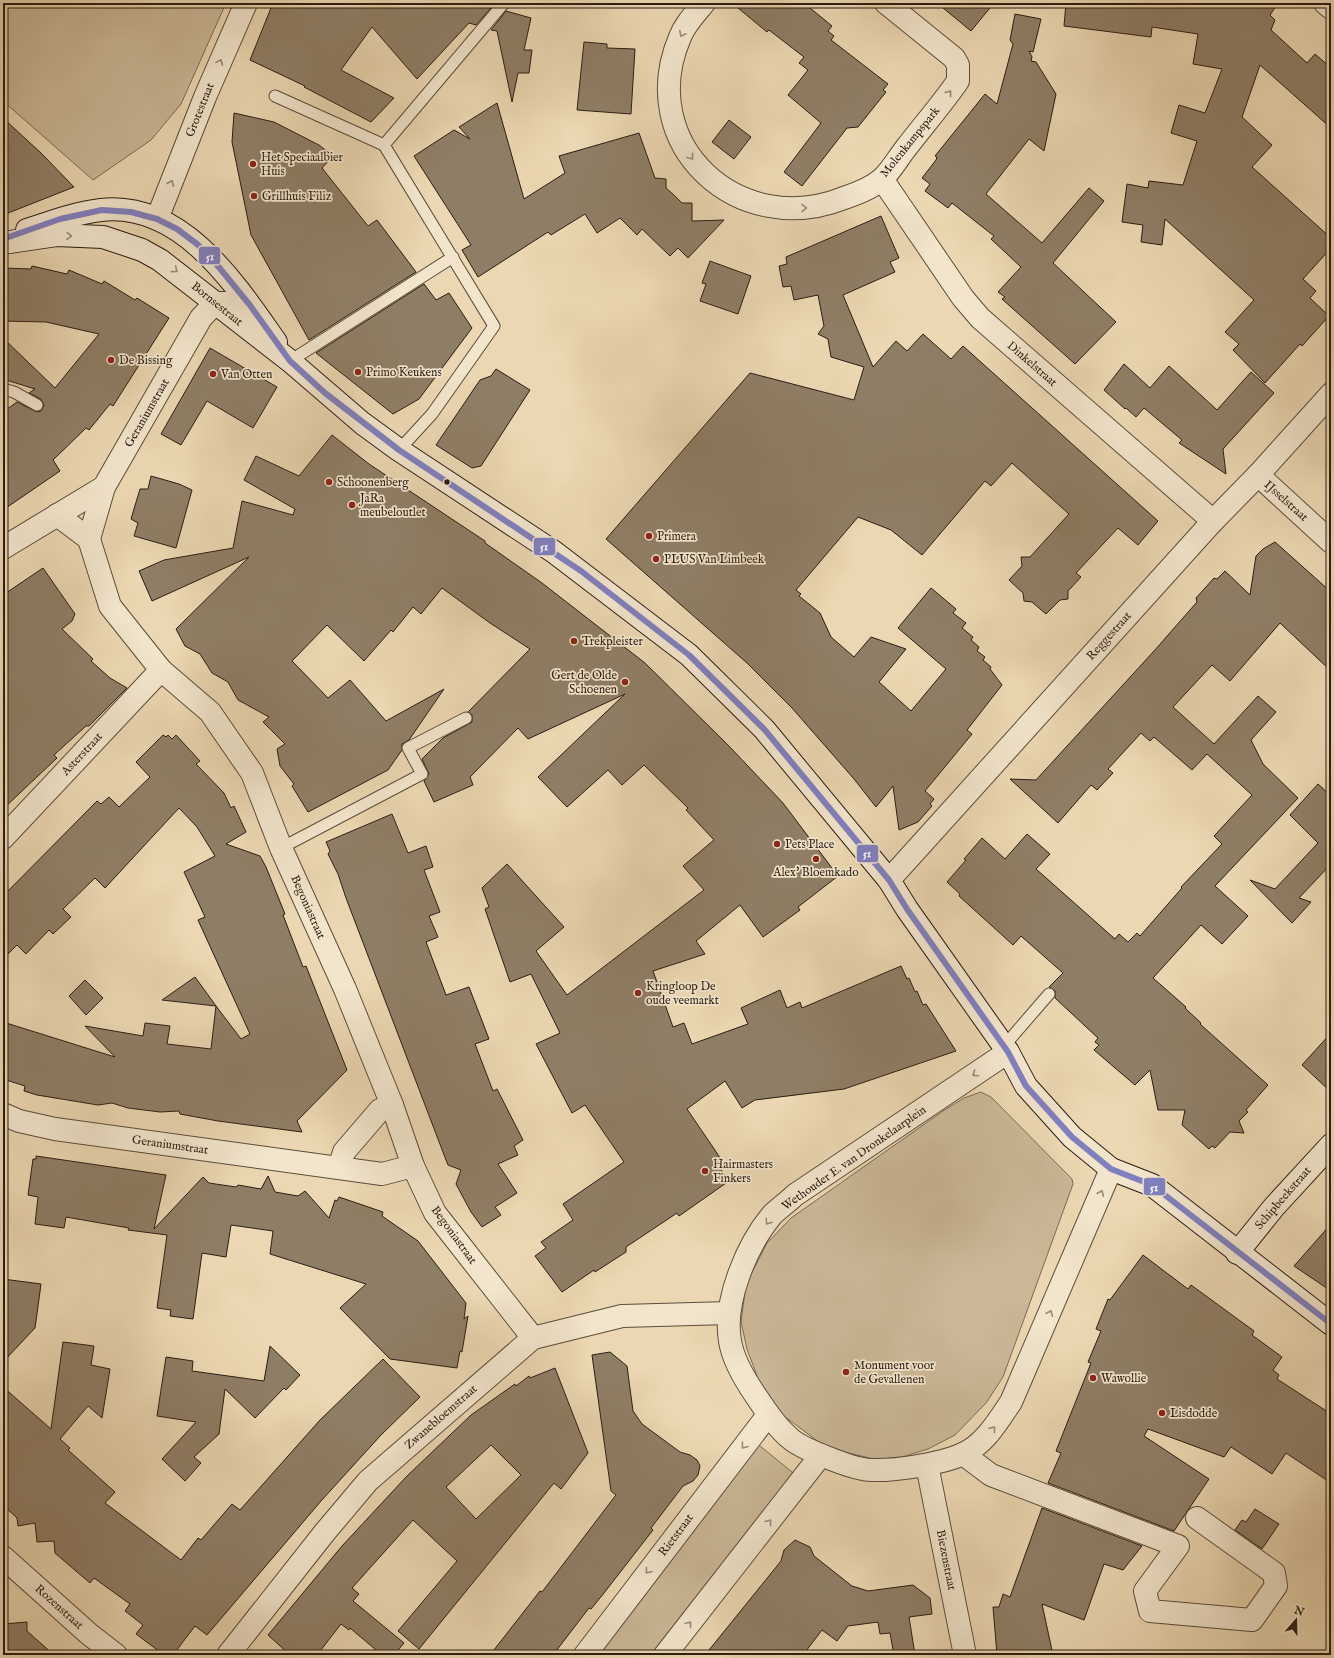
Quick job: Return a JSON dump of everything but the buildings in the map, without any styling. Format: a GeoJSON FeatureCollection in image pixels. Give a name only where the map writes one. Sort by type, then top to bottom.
{"type":"FeatureCollection","features":[{"type":"Feature","properties":{"kind":"street","name":"Grotestraat"},"geometry":{"type":"LineString","coordinates":[[142,250],[157,219],[205,97],[246,3]]}},
{"type":"Feature","properties":{"kind":"street","name":"Molenkampspark"},"geometry":{"type":"LineString","coordinates":[[704,3],[690,20],[680,36],[673,55],[669,96],[678,138],[689,156],[719,185],[742,199],[766,206],[788,208],[812,208],[832,203],[859,192],[882,179],[958,81],[958,65],[954,58],[886,3]]}},
{"type":"Feature","properties":{"kind":"street"},"geometry":{"type":"LineString","coordinates":[[1325,3],[1331,8]]}},
{"type":"Feature","properties":{"kind":"street","name":"Dinkelstraat"},"geometry":{"type":"LineString","coordinates":[[882,179],[963,298],[980,318],[1213,521]]}},
{"type":"Feature","properties":{"kind":"street","name":"Bornsestraat"},"geometry":{"type":"LineString","coordinates":[[3,239],[60,219],[102,210],[131,212],[157,219],[177,229],[209,255],[250,304],[290,361]]}},
{"type":"Feature","properties":{"kind":"street","name":"Bornsestraat"},"geometry":{"type":"LineString","coordinates":[[3,243],[58,235],[103,237],[142,250],[175,270],[290,361],[332,398],[399,450],[554,552],[689,655],[764,729],[889,880],[907,909],[1006,1049],[1026,1086],[1072,1136],[1111,1169],[1152,1185],[1237,1253],[1331,1324]]}},
{"type":"Feature","properties":{"kind":"street"},"geometry":{"type":"LineString","coordinates":[[215,303],[250,304]]}},
{"type":"Feature","properties":{"kind":"street","name":"Geraniumstraat"},"geometry":{"type":"LineString","coordinates":[[3,548],[104,487],[201,318],[215,303]]}},
{"type":"Feature","properties":{"kind":"street","name":"Reggestraat"},"geometry":{"type":"LineString","coordinates":[[889,880],[1213,521],[1258,475],[1331,394]]}},
{"type":"Feature","properties":{"kind":"street","name":"IJsselstraat"},"geometry":{"type":"LineString","coordinates":[[1258,475],[1331,542]]}},
{"type":"Feature","properties":{"kind":"street"},"geometry":{"type":"LineString","coordinates":[[57,515],[89,539],[104,487]]}},
{"type":"Feature","properties":{"kind":"street","name":"Begoniastraat"},"geometry":{"type":"LineString","coordinates":[[89,539],[110,606],[161,670],[210,712],[252,773],[281,848],[345,989],[392,1105],[413,1166],[435,1213],[533,1338]]}},
{"type":"Feature","properties":{"kind":"street","name":"Asterstraat"},"geometry":{"type":"LineString","coordinates":[[3,838],[161,670]]}},
{"type":"Feature","properties":{"kind":"street","name":"Wethouder E. van Dronkelaarplein"},"geometry":{"type":"LineString","coordinates":[[1006,1049],[795,1195],[772,1215],[752,1245],[736,1283],[729,1313],[730,1342],[743,1375],[768,1415],[792,1440],[821,1455],[870,1470],[927,1465],[963,1454],[993,1430],[1011,1402],[1111,1169]]}},
{"type":"Feature","properties":{"kind":"street"},"geometry":{"type":"LineString","coordinates":[[339,1168],[344,1152],[380,1110],[392,1105]]}},
{"type":"Feature","properties":{"kind":"street","name":"Geraniumstraat"},"geometry":{"type":"LineString","coordinates":[[3,1114],[19,1121],[55,1129],[382,1174],[413,1166]]}},
{"type":"Feature","properties":{"kind":"street","name":"Schipbeekstraat"},"geometry":{"type":"LineString","coordinates":[[1237,1253],[1274,1207],[1331,1145]]}},
{"type":"Feature","properties":{"kind":"street","name":"Zwanebloemstraat"},"geometry":{"type":"LineString","coordinates":[[228,1655],[325,1532],[368,1481],[533,1338],[622,1316],[729,1313]]}},
{"type":"Feature","properties":{"kind":"street","name":"Rietstraat"},"geometry":{"type":"LineString","coordinates":[[585,1655],[768,1415]]}},
{"type":"Feature","properties":{"kind":"street"},"geometry":{"type":"LineString","coordinates":[[963,1454],[991,1476],[1178,1546],[1145,1591],[1150,1611],[1252,1620],[1276,1586],[1274,1573],[1197,1518]]}},
{"type":"Feature","properties":{"kind":"street"},"geometry":{"type":"LineString","coordinates":[[665,1655],[821,1455]]}},
{"type":"Feature","properties":{"kind":"street","name":"Biezenstraat"},"geometry":{"type":"LineString","coordinates":[[927,1465],[965,1655]]}},
{"type":"Feature","properties":{"kind":"street","name":"Rozenstraat"},"geometry":{"type":"LineString","coordinates":[[3,1557],[89,1634],[116,1655]]}},
{"type":"Feature","properties":{"kind":"lane"},"geometry":{"type":"LineString","coordinates":[[384,145],[504,3]]}},
{"type":"Feature","properties":{"kind":"lane"},"geometry":{"type":"LineString","coordinates":[[275,96],[384,145],[494,326],[432,414],[399,450]]}},
{"type":"Feature","properties":{"kind":"lane"},"geometry":{"type":"LineString","coordinates":[[290,361],[453,257]]}},
{"type":"Feature","properties":{"kind":"lane"},"geometry":{"type":"LineString","coordinates":[[3,389],[14,392],[37,405]]}},
{"type":"Feature","properties":{"kind":"lane"},"geometry":{"type":"LineString","coordinates":[[281,848],[422,774],[408,748],[466,718]]}},
{"type":"Feature","properties":{"kind":"lane"},"geometry":{"type":"LineString","coordinates":[[1006,1049],[1049,994]]}},
{"type":"Feature","properties":{"kind":"shaded area"},"geometry":{"type":"Polygon","coordinates":[[[3,3],[226,3],[181,104],[151,140],[93,180],[3,101],[3,3]]]}},
{"type":"Feature","properties":{"kind":"shaded area"},"geometry":{"type":"Polygon","coordinates":[[[981,1092],[991,1097],[1072,1179],[1073,1184],[1003,1377],[986,1403],[955,1435],[928,1449],[899,1458],[874,1459],[827,1448],[773,1408],[760,1384],[747,1349],[741,1322],[746,1284],[767,1243],[791,1218],[943,1111],[964,1098],[981,1092]]]}},
{"type":"Feature","properties":{"kind":"shaded area"},"geometry":{"type":"Polygon","coordinates":[[[759,1445],[793,1473],[653,1655],[593,1655],[759,1445]]]}},
{"type":"Feature","properties":{"kind":"transit line","name":"51"},"geometry":{"type":"LineString","coordinates":[[3,239],[60,219],[102,210],[131,212],[157,219],[177,229],[197,244],[209,255],[249,304],[290,361],[325,393],[399,450],[581,571],[689,655],[764,729],[889,880],[907,909],[1008,1052],[1026,1086],[1072,1137],[1111,1169],[1152,1185],[1331,1324]]}},
{"type":"Feature","properties":{"kind":"place","name":"Het Speciaalbier Huis"},"geometry":{"type":"Point","coordinates":[253,164]}},
{"type":"Feature","properties":{"kind":"place","name":"Grillhuis Filiz"},"geometry":{"type":"Point","coordinates":[254,196]}},
{"type":"Feature","properties":{"kind":"place","name":"De Bissing"},"geometry":{"type":"Point","coordinates":[111,360]}},
{"type":"Feature","properties":{"kind":"place","name":"Primo Keukens"},"geometry":{"type":"Point","coordinates":[358,372]}},
{"type":"Feature","properties":{"kind":"place","name":"Van Otten"},"geometry":{"type":"Point","coordinates":[213,374]}},
{"type":"Feature","properties":{"kind":"place","name":"Schoonenberg"},"geometry":{"type":"Point","coordinates":[329,482]}},
{"type":"Feature","properties":{"kind":"place","name":"JaRa meubeloutlet"},"geometry":{"type":"Point","coordinates":[352,505]}},
{"type":"Feature","properties":{"kind":"place","name":"Primera"},"geometry":{"type":"Point","coordinates":[649,536]}},
{"type":"Feature","properties":{"kind":"place","name":"PLUS Van Limbeek"},"geometry":{"type":"Point","coordinates":[656,559]}},
{"type":"Feature","properties":{"kind":"place","name":"Trekpleister"},"geometry":{"type":"Point","coordinates":[574,641]}},
{"type":"Feature","properties":{"kind":"place","name":"Gert de Olde Schoenen"},"geometry":{"type":"Point","coordinates":[625,682]}},
{"type":"Feature","properties":{"kind":"place","name":"Pets Place"},"geometry":{"type":"Point","coordinates":[777,844]}},
{"type":"Feature","properties":{"kind":"place","name":"Alex' Bloemkado"},"geometry":{"type":"Point","coordinates":[816,859]}},
{"type":"Feature","properties":{"kind":"place","name":"Kringloop De oude veemarkt"},"geometry":{"type":"Point","coordinates":[638,993]}},
{"type":"Feature","properties":{"kind":"place","name":"Hairmasters Finkers"},"geometry":{"type":"Point","coordinates":[705,1171]}},
{"type":"Feature","properties":{"kind":"place","name":"Monument voor de Gevallenen"},"geometry":{"type":"Point","coordinates":[846,1372]}},
{"type":"Feature","properties":{"kind":"place","name":"Wawollie"},"geometry":{"type":"Point","coordinates":[1093,1378]}},
{"type":"Feature","properties":{"kind":"place","name":"Lisdodde"},"geometry":{"type":"Point","coordinates":[1162,1413]}}]}
